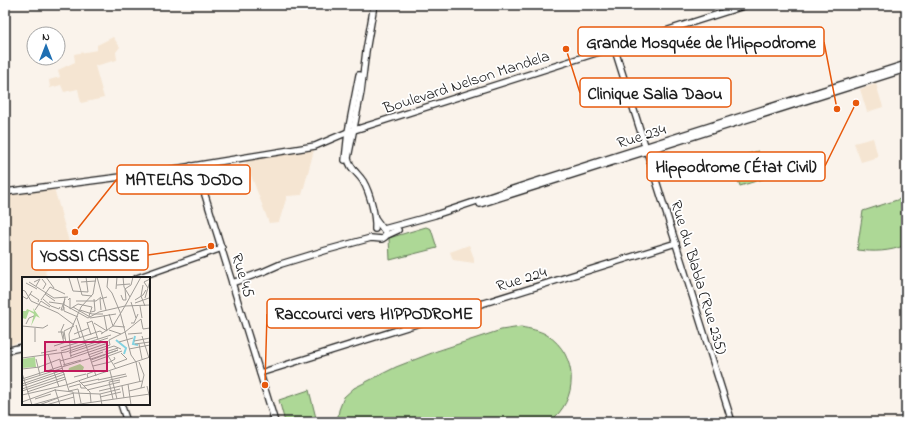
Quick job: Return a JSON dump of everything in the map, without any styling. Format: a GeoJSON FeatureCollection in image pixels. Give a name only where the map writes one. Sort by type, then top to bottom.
{"type":"FeatureCollection","features":[{"type":"Feature","properties":{"kind":"street"},"geometry":{"type":"LineString","coordinates":[[351,131],[371,5]]}},
{"type":"Feature","properties":{"kind":"street"},"geometry":{"type":"LineString","coordinates":[[374,5],[351,131],[344,157],[348,168],[356,173],[364,183],[375,218],[384,231]]}},
{"type":"Feature","properties":{"kind":"street","name":"Boulevard Nelson Mandela"},"geometry":{"type":"LineString","coordinates":[[5,192],[213,163],[315,146],[351,131],[747,5]]}},
{"type":"Feature","properties":{"kind":"street","name":"Rue du Blabla (Rue 235)"},"geometry":{"type":"LineString","coordinates":[[614,47],[732,422]]}},
{"type":"Feature","properties":{"kind":"street","name":"Rue 234"},"geometry":{"type":"LineString","coordinates":[[384,231],[400,229],[906,64]]}},
{"type":"Feature","properties":{"kind":"street","name":"Rue 234"},"geometry":{"type":"LineString","coordinates":[[646,149],[906,69]]}},
{"type":"Feature","properties":{"kind":"street"},"geometry":{"type":"LineString","coordinates":[[201,182],[204,170],[208,165],[213,163]]}},
{"type":"Feature","properties":{"kind":"street","name":"Rue 45"},"geometry":{"type":"LineString","coordinates":[[191,166],[197,171],[201,182],[276,422]]}},
{"type":"Feature","properties":{"kind":"street"},"geometry":{"type":"LineString","coordinates":[[375,218],[375,233],[380,239],[384,231]]}},
{"type":"Feature","properties":{"kind":"street"},"geometry":{"type":"LineString","coordinates":[[232,281],[265,271],[281,264],[367,238],[375,233],[378,228],[384,231]]}},
{"type":"Feature","properties":{"kind":"street","name":"Rue 224"},"geometry":{"type":"LineString","coordinates":[[260,373],[676,243]]}},
{"type":"Feature","properties":{"kind":"street"},"geometry":{"type":"LineString","coordinates":[[139,277],[222,248]]}},
{"type":"Feature","properties":{"kind":"street"},"geometry":{"type":"LineString","coordinates":[[5,349],[22,345]]}},
{"type":"Feature","properties":{"kind":"street"},"geometry":{"type":"LineString","coordinates":[[121,405],[127,422]]}},
{"type":"Feature","properties":{"kind":"shaded area"},"geometry":{"type":"Polygon","coordinates":[[[113,37],[120,47],[116,52],[117,60],[95,66],[104,98],[81,103],[78,89],[64,92],[61,85],[50,88],[49,80],[60,77],[58,70],[75,62],[74,54],[97,50],[97,45],[113,37]]]}},
{"type":"Feature","properties":{"kind":"shaded area"},"geometry":{"type":"Polygon","coordinates":[[[876,84],[883,107],[867,112],[860,89],[876,84]]]}},
{"type":"Feature","properties":{"kind":"shaded area"},"geometry":{"type":"Polygon","coordinates":[[[873,138],[878,157],[861,162],[854,143],[873,138]]]}},
{"type":"Feature","properties":{"kind":"shaded area"},"geometry":{"type":"Polygon","coordinates":[[[314,150],[302,195],[287,196],[279,222],[269,223],[245,159],[314,150]]]}},
{"type":"Feature","properties":{"kind":"shaded area"},"geometry":{"type":"Polygon","coordinates":[[[54,188],[74,260],[45,271],[47,277],[22,277],[22,341],[5,346],[5,195],[54,188]]]}},
{"type":"Feature","properties":{"kind":"shaded area"},"geometry":{"type":"Polygon","coordinates":[[[469,245],[474,258],[474,263],[453,260],[450,252],[469,245]]]}},
{"type":"Feature","properties":{"kind":"green space"},"geometry":{"type":"Polygon","coordinates":[[[758,151],[766,178],[740,186],[731,159],[758,151]]]}},
{"type":"Feature","properties":{"kind":"green space"},"geometry":{"type":"Polygon","coordinates":[[[903,198],[906,201],[906,245],[882,251],[857,250],[863,211],[903,198]]]}},
{"type":"Feature","properties":{"kind":"green space"},"geometry":{"type":"Polygon","coordinates":[[[426,227],[431,229],[437,248],[390,260],[389,238],[426,227]]]}},
{"type":"Feature","properties":{"kind":"green space"},"geometry":{"type":"Polygon","coordinates":[[[521,327],[547,335],[558,344],[565,354],[570,366],[570,391],[566,402],[559,413],[549,422],[337,422],[339,410],[344,397],[354,388],[396,367],[437,351],[501,330],[521,327]]]}},
{"type":"Feature","properties":{"kind":"green space"},"geometry":{"type":"Polygon","coordinates":[[[309,390],[317,422],[285,422],[279,400],[309,390]]]}},
{"type":"Feature","properties":{"kind":"place","name":"Clinique Salia Daou"},"geometry":{"type":"Point","coordinates":[566,49]}},
{"type":"Feature","properties":{"kind":"place","name":"Hippodrome (État Civil)"},"geometry":{"type":"Point","coordinates":[856,103]}},
{"type":"Feature","properties":{"kind":"place","name":"Grande Mosquée de l'Hippodrome"},"geometry":{"type":"Point","coordinates":[837,109]}},
{"type":"Feature","properties":{"kind":"place","name":"MATELAS DODO"},"geometry":{"type":"Point","coordinates":[75,232]}},
{"type":"Feature","properties":{"kind":"place","name":"YOSSI CASSE"},"geometry":{"type":"Point","coordinates":[211,246]}},
{"type":"Feature","properties":{"kind":"place","name":"Raccourci vers HIPPODROME"},"geometry":{"type":"Point","coordinates":[265,385]}}]}
